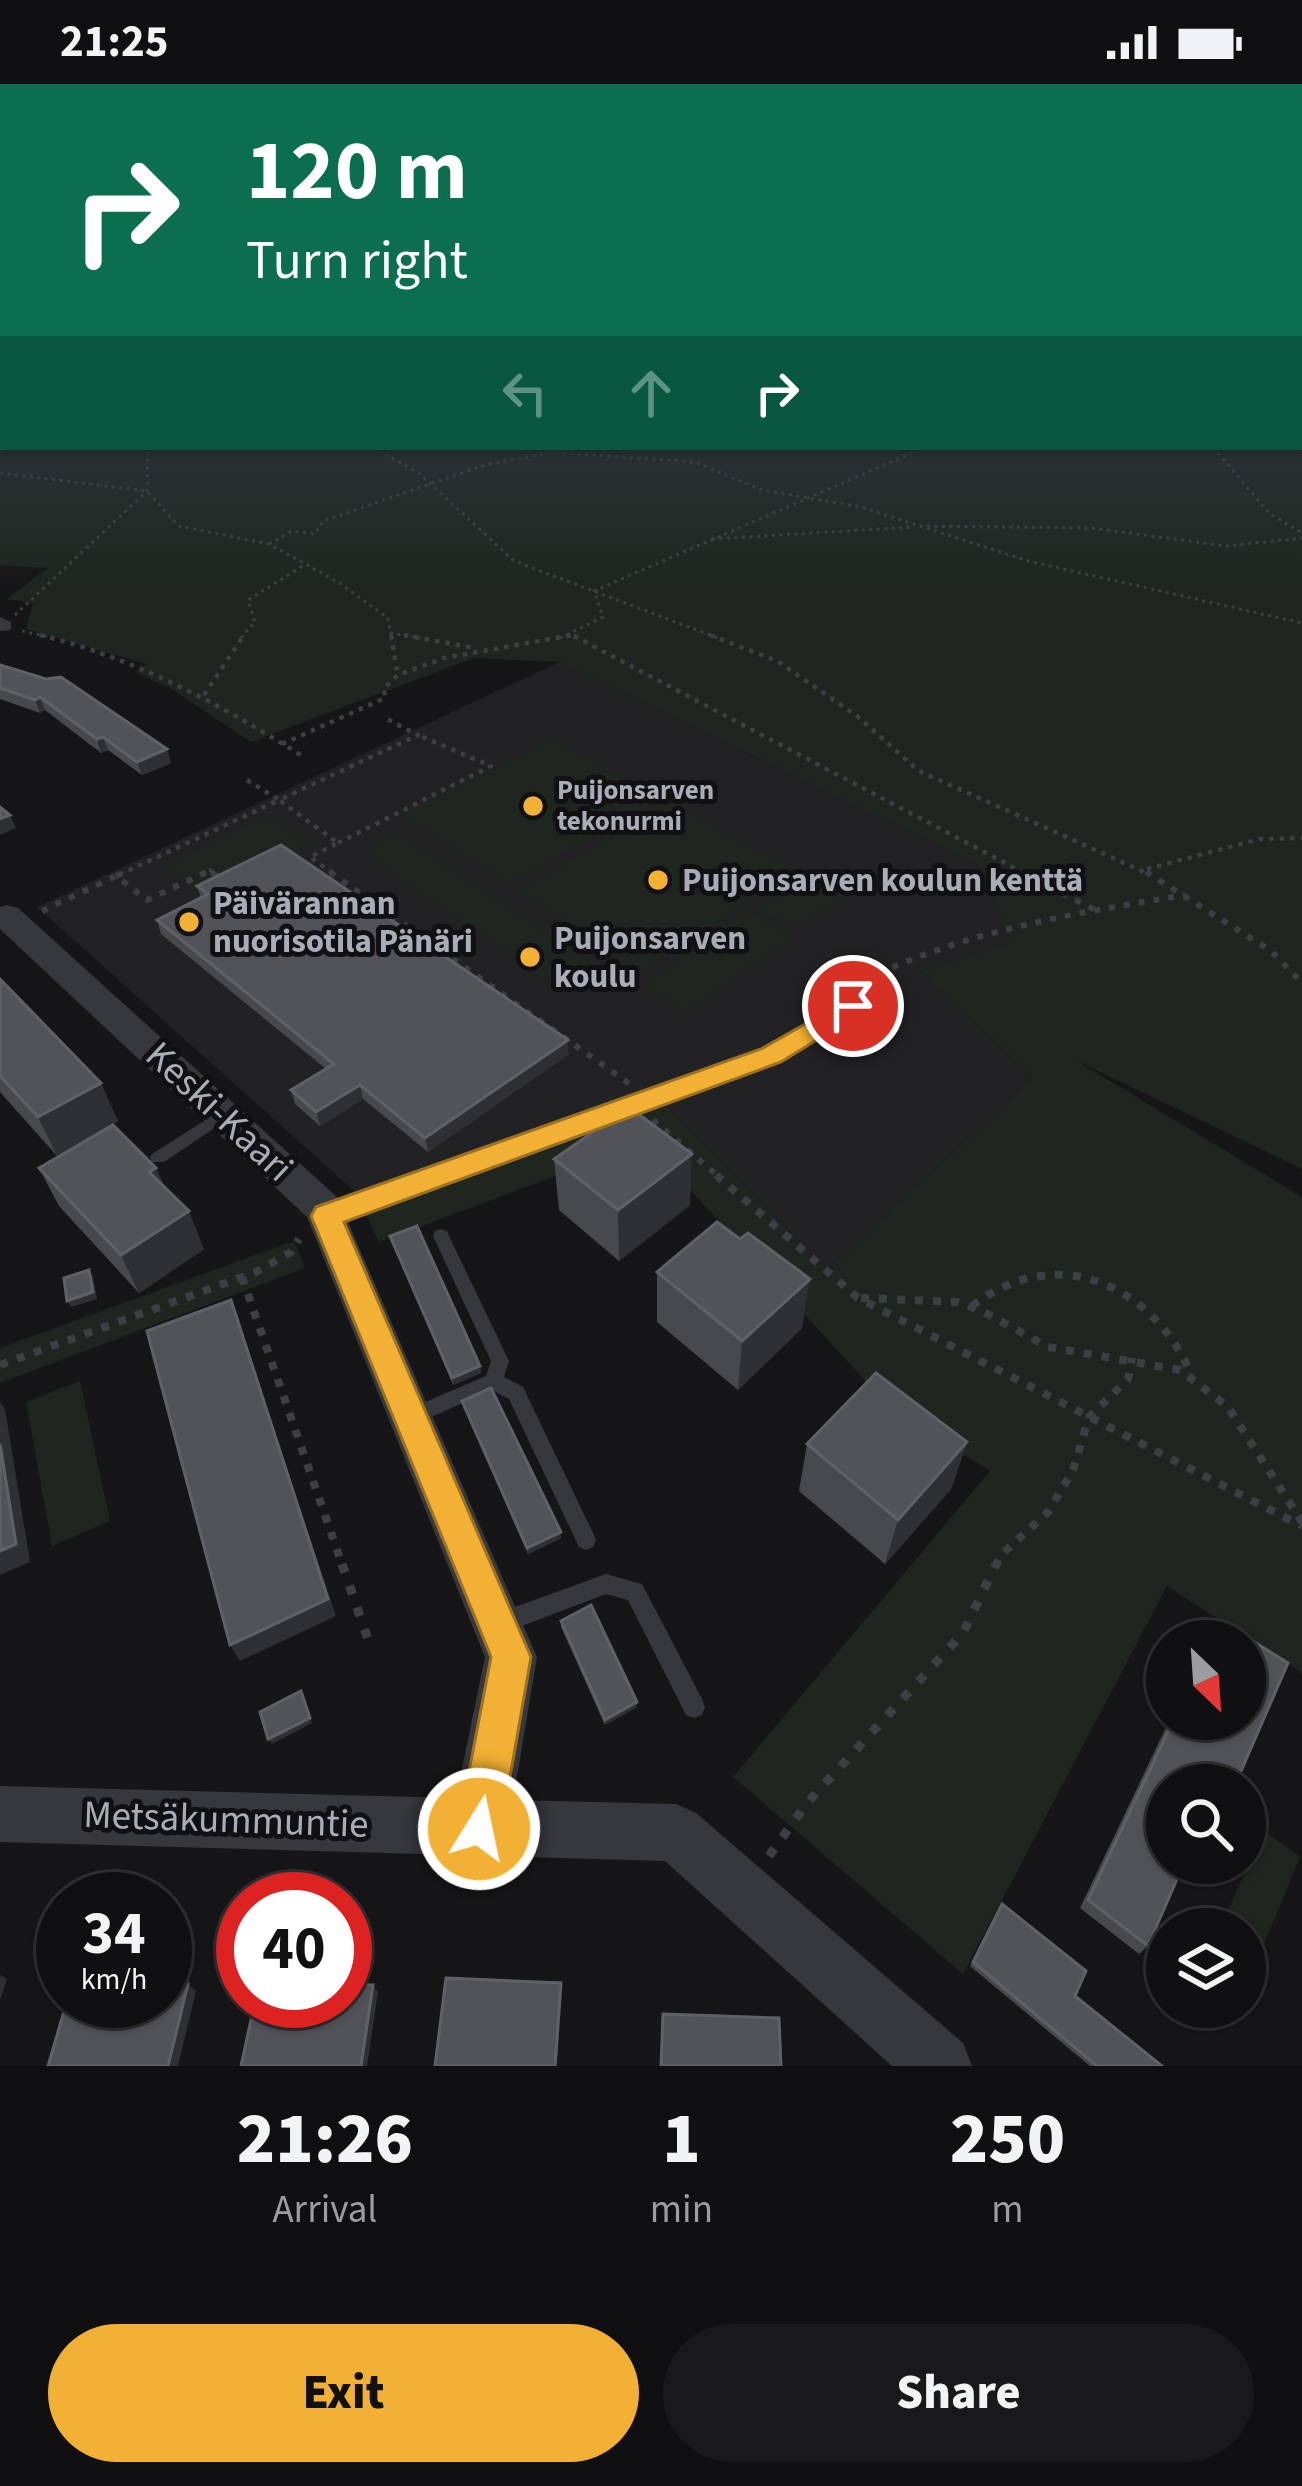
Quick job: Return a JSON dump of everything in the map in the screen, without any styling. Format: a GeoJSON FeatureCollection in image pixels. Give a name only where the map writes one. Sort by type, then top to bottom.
{"type":"FeatureCollection","features":[{"type":"Feature","properties":{"kind":"street","name":"Keski-Kaari"},"geometry":{"type":"LineString","coordinates":[[11,914],[325,1212],[511,1657],[479,1829]]}},
{"type":"Feature","properties":{"kind":"street","name":"Metsäkummuntie"},"geometry":{"type":"LineString","coordinates":[[0,1814],[676,1833],[940,2066]]}},
{"type":"Feature","properties":{"kind":"lane"},"geometry":{"type":"LineString","coordinates":[[325,1212],[771,1055],[850,998]]}},
{"type":"Feature","properties":{"kind":"lane"},"geometry":{"type":"LineString","coordinates":[[158,1158],[223,1115]]}},
{"type":"Feature","properties":{"kind":"lane"},"geometry":{"type":"LineString","coordinates":[[441,1236],[500,1360],[494,1381]]}},
{"type":"Feature","properties":{"kind":"lane"},"geometry":{"type":"LineString","coordinates":[[411,1417],[494,1381]]}},
{"type":"Feature","properties":{"kind":"lane"},"geometry":{"type":"LineString","coordinates":[[494,1381],[516,1393],[586,1540]]}},
{"type":"Feature","properties":{"kind":"lane"},"geometry":{"type":"LineString","coordinates":[[498,1624],[606,1584],[622,1585],[635,1591],[694,1707]]}},
{"type":"Feature","properties":{"kind":"path"},"geometry":{"type":"LineString","coordinates":[[2,624],[147,491],[148,450]]}},
{"type":"Feature","properties":{"kind":"path"},"geometry":{"type":"LineString","coordinates":[[377,450],[431,484],[514,561],[776,661],[857,716],[920,771],[1144,870],[1271,951],[1302,983]]}},
{"type":"Feature","properties":{"kind":"path"},"geometry":{"type":"LineString","coordinates":[[269,544],[292,531],[315,534],[323,521],[485,465],[552,450],[620,454],[695,462],[762,490],[817,496],[1028,561],[1302,623]]}},
{"type":"Feature","properties":{"kind":"path"},"geometry":{"type":"LineString","coordinates":[[620,454],[641,450]]}},
{"type":"Feature","properties":{"kind":"path"},"geometry":{"type":"LineString","coordinates":[[594,591],[702,539],[817,496],[918,450]]}},
{"type":"Feature","properties":{"kind":"path"},"geometry":{"type":"LineString","coordinates":[[1216,450],[1269,513],[1302,539]]}},
{"type":"Feature","properties":{"kind":"path"},"geometry":{"type":"LineString","coordinates":[[0,473],[147,491],[179,526],[269,544],[388,618],[398,676]]}},
{"type":"Feature","properties":{"kind":"path"},"geometry":{"type":"LineString","coordinates":[[702,539],[920,526],[1092,528],[1226,546],[1302,539]]}},
{"type":"Feature","properties":{"kind":"path"},"geometry":{"type":"LineString","coordinates":[[204,695],[222,662],[255,622],[248,600],[306,564]]}},
{"type":"Feature","properties":{"kind":"path"},"geometry":{"type":"LineString","coordinates":[[282,743],[386,698],[384,688],[398,676],[478,649],[574,636],[603,617],[594,591]]}},
{"type":"Feature","properties":{"kind":"path"},"geometry":{"type":"LineString","coordinates":[[2,624],[76,644],[204,695],[302,755]]}},
{"type":"Feature","properties":{"kind":"path"},"geometry":{"type":"LineString","coordinates":[[391,632],[478,649]]}},
{"type":"Feature","properties":{"kind":"path"},"geometry":{"type":"LineString","coordinates":[[574,636],[1095,910]]}},
{"type":"Feature","properties":{"kind":"path"},"geometry":{"type":"LineString","coordinates":[[385,718],[491,766],[310,857],[640,1091],[631,1101],[858,1298],[1302,1524]]}},
{"type":"Feature","properties":{"kind":"path"},"geometry":{"type":"LineString","coordinates":[[11,914],[116,876],[418,735]]}},
{"type":"Feature","properties":{"kind":"path"},"geometry":{"type":"LineString","coordinates":[[247,780],[338,843]]}},
{"type":"Feature","properties":{"kind":"path"},"geometry":{"type":"LineString","coordinates":[[1144,870],[1260,839],[1302,838]]}},
{"type":"Feature","properties":{"kind":"path"},"geometry":{"type":"LineString","coordinates":[[116,876],[147,900],[210,870],[229,886]]}},
{"type":"Feature","properties":{"kind":"path"},"geometry":{"type":"LineString","coordinates":[[850,998],[900,962],[1095,910],[1188,895]]}},
{"type":"Feature","properties":{"kind":"path"},"geometry":{"type":"LineString","coordinates":[[0,1365],[242,1277],[291,1252],[325,1212]]}},
{"type":"Feature","properties":{"kind":"path"},"geometry":{"type":"LineString","coordinates":[[972,1306],[1020,1277],[1066,1272],[1141,1310],[1176,1345],[1192,1376]]}},
{"type":"Feature","properties":{"kind":"path"},"geometry":{"type":"LineString","coordinates":[[242,1277],[372,1651]]}},
{"type":"Feature","properties":{"kind":"path"},"geometry":{"type":"LineString","coordinates":[[858,1298],[931,1299],[972,1306],[1061,1352],[1162,1362],[1192,1376],[1233,1414],[1269,1481],[1302,1524]]}},
{"type":"Feature","properties":{"kind":"path"},"geometry":{"type":"LineString","coordinates":[[767,1859],[807,1803],[963,1633],[1001,1555],[1049,1510],[1073,1470],[1089,1417],[1128,1379],[1132,1358]]}},
{"type":"Feature","properties":{"kind":"shaded area"},"geometry":{"type":"Polygon","coordinates":[[[0,450],[1302,450],[1302,1169],[1077,1061],[1302,1197],[1302,1673],[1266,1650],[1266,1620],[1220,1620],[1167,1586],[963,1974],[733,1777],[990,1471],[894,1412],[646,1142],[379,1242],[363,1208],[660,1099],[827,1270],[1032,1078],[921,971],[1010,943],[981,867],[559,662],[474,658],[251,742],[173,690],[135,672],[146,664],[26,629],[33,603],[6,599],[48,568],[0,565],[0,450]]]}},
{"type":"Feature","properties":{"kind":"shaded area","name":"Puijonsarven koulu"},"geometry":{"type":"Polygon","coordinates":[[[559,662],[981,867],[1011,943],[921,971],[1032,1078],[827,1270],[660,1099],[363,1208],[353,1190],[37,907],[559,662]]]}},
{"type":"Feature","properties":{"kind":"shaded area","name":"Puijonsarven tekonurmi"},"geometry":{"type":"Polygon","coordinates":[[[554,738],[663,798],[508,884],[401,814],[554,738]]]}},
{"type":"Feature","properties":{"kind":"shaded area","name":"Puijonsarven koulun kenttä"},"geometry":{"type":"Polygon","coordinates":[[[672,803],[797,871],[643,971],[517,890],[672,803]]]}},
{"type":"Feature","properties":{"kind":"shaded area"},"geometry":{"type":"Polygon","coordinates":[[[267,815],[310,844],[205,898],[163,866],[267,815]]]}},
{"type":"Feature","properties":{"kind":"shaded area"},"geometry":{"type":"Polygon","coordinates":[[[395,832],[598,965],[560,989],[378,865],[370,845],[395,832]]]}},
{"type":"Feature","properties":{"kind":"shaded area"},"geometry":{"type":"Polygon","coordinates":[[[805,877],[819,877],[844,890],[845,897],[795,924],[760,910],[805,877]]]}},
{"type":"Feature","properties":{"kind":"shaded area"},"geometry":{"type":"Polygon","coordinates":[[[750,911],[794,936],[687,1013],[641,985],[750,911]]]}},
{"type":"Feature","properties":{"kind":"shaded area"},"geometry":{"type":"Polygon","coordinates":[[[294,1241],[305,1268],[0,1383],[0,1348],[294,1241]]]}},
{"type":"Feature","properties":{"kind":"shaded area"},"geometry":{"type":"Polygon","coordinates":[[[80,1381],[110,1521],[52,1546],[26,1402],[80,1381]]]}},
{"type":"Feature","properties":{"kind":"shaded area"},"geometry":{"type":"Polygon","coordinates":[[[1266,1832],[1300,1857],[1266,1939],[1266,1908],[1229,1908],[1240,1884],[1266,1884],[1266,1832]]]}},
{"type":"Feature","properties":{"kind":"building"},"geometry":{"type":"Polygon","coordinates":[[[0,665],[46,679],[61,677],[167,749],[137,762],[40,697],[35,700],[0,688],[0,665]]]}},
{"type":"Feature","properties":{"kind":"building"},"geometry":{"type":"Polygon","coordinates":[[[281,845],[568,1040],[425,1138],[360,1085],[316,1112],[291,1090],[334,1064],[157,920],[208,894],[197,886],[281,845]]]}},
{"type":"Feature","properties":{"kind":"building"},"geometry":{"type":"Polygon","coordinates":[[[0,979],[101,1083],[38,1117],[0,1076],[0,979]]]}},
{"type":"Feature","properties":{"kind":"building"},"geometry":{"type":"Polygon","coordinates":[[[629,1107],[692,1154],[618,1210],[554,1159],[629,1107]]]}},
{"type":"Feature","properties":{"kind":"building"},"geometry":{"type":"Polygon","coordinates":[[[113,1125],[156,1168],[149,1172],[189,1211],[121,1255],[39,1168],[113,1125]]]}},
{"type":"Feature","properties":{"kind":"building"},"geometry":{"type":"Polygon","coordinates":[[[717,1222],[740,1239],[748,1233],[810,1279],[742,1341],[657,1272],[717,1222]]]}},
{"type":"Feature","properties":{"kind":"building"},"geometry":{"type":"Polygon","coordinates":[[[417,1226],[480,1366],[452,1378],[390,1236],[417,1226]]]}},
{"type":"Feature","properties":{"kind":"building"},"geometry":{"type":"Polygon","coordinates":[[[89,1270],[93,1292],[67,1301],[64,1278],[89,1270]]]}},
{"type":"Feature","properties":{"kind":"building"},"geometry":{"type":"Polygon","coordinates":[[[231,1300],[328,1599],[230,1645],[147,1331],[231,1300]]]}},
{"type":"Feature","properties":{"kind":"building"},"geometry":{"type":"Polygon","coordinates":[[[876,1373],[967,1442],[898,1520],[807,1444],[876,1373]]]}},
{"type":"Feature","properties":{"kind":"building"},"geometry":{"type":"Polygon","coordinates":[[[491,1388],[561,1532],[527,1548],[462,1401],[491,1388]]]}},
{"type":"Feature","properties":{"kind":"building"},"geometry":{"type":"Polygon","coordinates":[[[0,1444],[16,1544],[0,1551],[0,1444]]]}},
{"type":"Feature","properties":{"kind":"building"},"geometry":{"type":"Polygon","coordinates":[[[591,1605],[637,1702],[605,1720],[561,1621],[591,1605]]]}},
{"type":"Feature","properties":{"kind":"building"},"geometry":{"type":"Polygon","coordinates":[[[1266,1649],[1288,1663],[1266,1714],[1266,1649]]]}},
{"type":"Feature","properties":{"kind":"building"},"geometry":{"type":"Polygon","coordinates":[[[301,1691],[310,1718],[268,1739],[260,1712],[301,1691]]]}},
{"type":"Feature","properties":{"kind":"building"},"geometry":{"type":"Polygon","coordinates":[[[1164,1740],[1255,1740],[1244,1764],[1153,1764],[1164,1740]]]}},
{"type":"Feature","properties":{"kind":"building"},"geometry":{"type":"Polygon","coordinates":[[[1146,1778],[1146,1884],[1175,1884],[1164,1908],[1146,1908],[1146,1944],[1088,1900],[1146,1778]]]}},
{"type":"Feature","properties":{"kind":"building"},"geometry":{"type":"Polygon","coordinates":[[[1002,1904],[1086,1971],[1075,1996],[1162,2066],[1097,2066],[973,1962],[1002,1904]]]}},
{"type":"Feature","properties":{"kind":"building"},"geometry":{"type":"Polygon","coordinates":[[[446,1978],[561,1983],[555,2066],[435,2066],[446,1978]]]}},
{"type":"Feature","properties":{"kind":"building"},"geometry":{"type":"Polygon","coordinates":[[[663,2014],[779,2018],[781,2066],[661,2066],[663,2014]]]}},
{"type":"Feature","properties":{"kind":"building"},"geometry":{"type":"Polygon","coordinates":[[[59,2028],[177,2028],[168,2066],[48,2066],[59,2028]]]}},
{"type":"Feature","properties":{"kind":"building"},"geometry":{"type":"Polygon","coordinates":[[[249,2028],[367,2028],[361,2066],[241,2066],[249,2028]]]}},
{"type":"Feature","properties":{"kind":"place","name":"Puijonsarven tekonurmi"},"geometry":{"type":"Point","coordinates":[533,806]}},
{"type":"Feature","properties":{"kind":"place","name":"Puijonsarven koulun kenttä"},"geometry":{"type":"Point","coordinates":[658,880]}},
{"type":"Feature","properties":{"kind":"place","name":"Päivärannan nuorisotila Pänäri"},"geometry":{"type":"Point","coordinates":[189,922]}},
{"type":"Feature","properties":{"kind":"place","name":"Puijonsarven koulu"},"geometry":{"type":"Point","coordinates":[530,957]}},
{"type":"Feature","properties":{"kind":"route"},"geometry":{"type":"LineString","coordinates":[[479,1829],[511,1657],[326,1216],[771,1055],[853,1006]]}}]}
